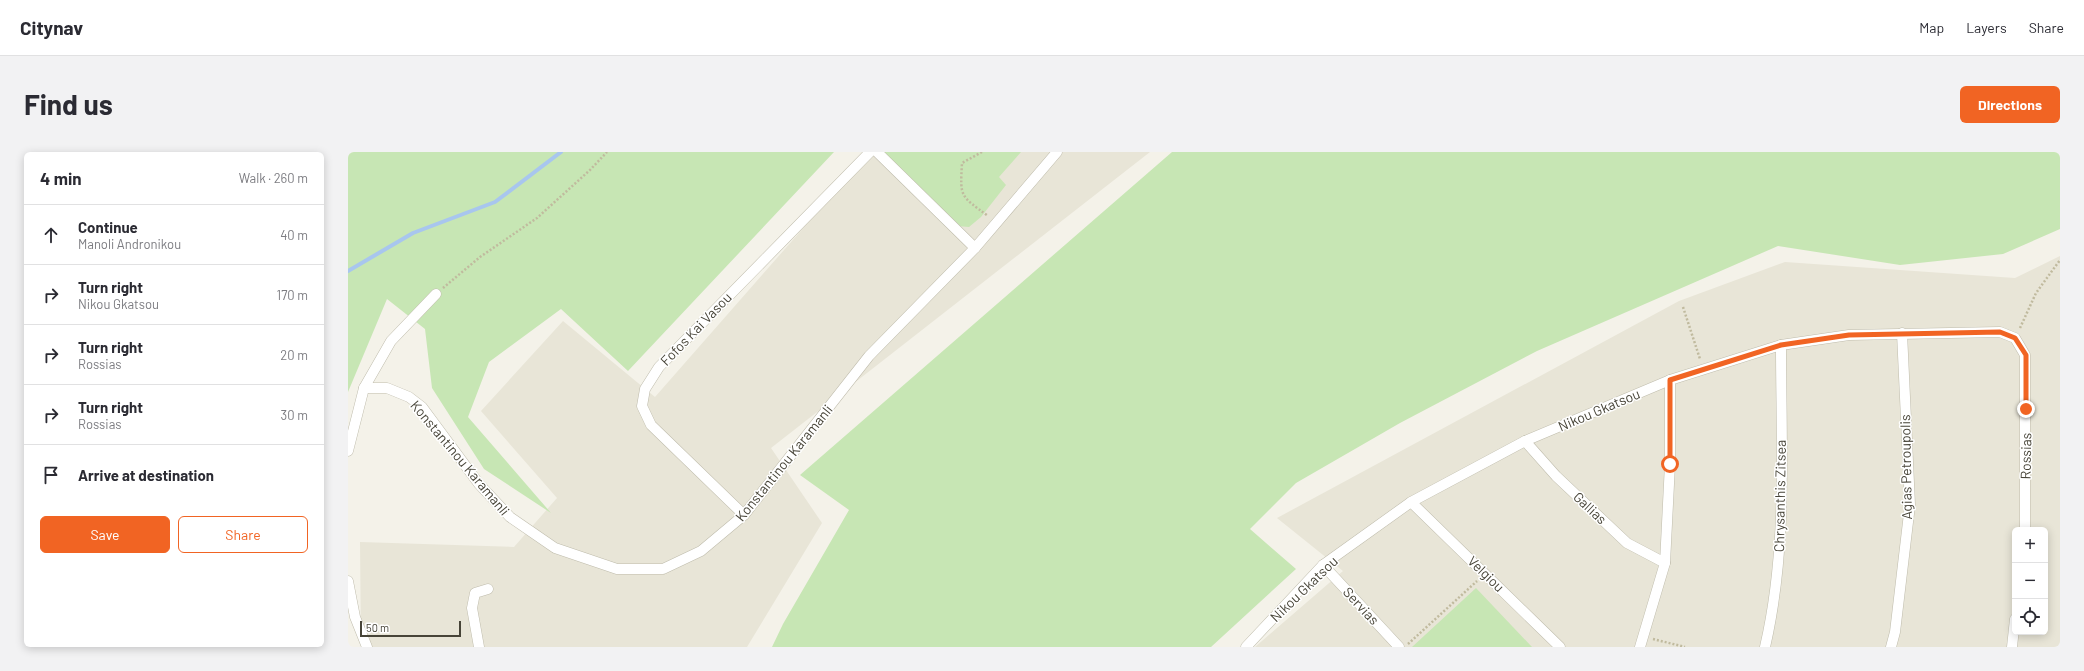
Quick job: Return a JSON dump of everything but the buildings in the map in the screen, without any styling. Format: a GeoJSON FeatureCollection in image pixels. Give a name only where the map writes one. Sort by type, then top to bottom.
{"type":"FeatureCollection","features":[{"type":"Feature","properties":{"kind":"street","name":"Fofos Kai Vasou"},"geometry":{"type":"LineString","coordinates":[[744,515],[651,425],[642,406],[645,389],[659,367],[870,152]]}},
{"type":"Feature","properties":{"kind":"street"},"geometry":{"type":"LineString","coordinates":[[877,152],[975,248]]}},
{"type":"Feature","properties":{"kind":"street","name":"Konstantinou Karamanli"},"geometry":{"type":"LineString","coordinates":[[364,388],[387,388],[409,397],[422,407],[479,484],[510,517],[555,548],[617,569],[663,569],[701,552],[744,515],[869,356],[975,248],[1057,152]]}},
{"type":"Feature","properties":{"kind":"street"},"geometry":{"type":"LineString","coordinates":[[348,451],[364,388],[391,341],[436,294]]}},
{"type":"Feature","properties":{"kind":"street","name":"Nikou Gkatsou"},"geometry":{"type":"LineString","coordinates":[[1246,647],[1323,565],[1411,502],[1525,442],[1670,380],[1781,345],[1849,335],[2000,332],[2015,338]]}},
{"type":"Feature","properties":{"kind":"street","name":"Agias Petroupolis"},"geometry":{"type":"LineString","coordinates":[[1891,647],[1895,632],[1910,505],[1902,333]]}},
{"type":"Feature","properties":{"kind":"street","name":"Rossias"},"geometry":{"type":"LineString","coordinates":[[2015,338],[2026,355],[2025,527]]}},
{"type":"Feature","properties":{"kind":"street","name":"Chrysanthis Zitsea"},"geometry":{"type":"LineString","coordinates":[[1765,647],[1771,622],[1781,538],[1781,345]]}},
{"type":"Feature","properties":{"kind":"street"},"geometry":{"type":"LineString","coordinates":[[1640,647],[1665,563],[1670,464],[1670,380]]}},
{"type":"Feature","properties":{"kind":"street","name":"Gallias"},"geometry":{"type":"LineString","coordinates":[[1525,442],[1556,476],[1627,543],[1665,563]]}},
{"type":"Feature","properties":{"kind":"street","name":"Velgiou"},"geometry":{"type":"LineString","coordinates":[[1411,502],[1560,647]]}},
{"type":"Feature","properties":{"kind":"street","name":"Servias"},"geometry":{"type":"LineString","coordinates":[[1323,565],[1399,647]]}},
{"type":"Feature","properties":{"kind":"street"},"geometry":{"type":"LineString","coordinates":[[348,581],[355,617],[367,647]]}},
{"type":"Feature","properties":{"kind":"street"},"geometry":{"type":"LineString","coordinates":[[479,647],[472,608],[475,594],[488,589]]}},
{"type":"Feature","properties":{"kind":"street"},"geometry":{"type":"LineString","coordinates":[[2012,647],[2013,635]]}},
{"type":"Feature","properties":{"kind":"path"},"geometry":{"type":"LineString","coordinates":[[436,294],[480,257],[537,218],[590,170],[607,152]]}},
{"type":"Feature","properties":{"kind":"path"},"geometry":{"type":"LineString","coordinates":[[982,152],[962,163],[961,189],[967,200],[997,222]]}},
{"type":"Feature","properties":{"kind":"path"},"geometry":{"type":"LineString","coordinates":[[2015,338],[2036,293],[2060,260]]}},
{"type":"Feature","properties":{"kind":"path"},"geometry":{"type":"LineString","coordinates":[[1683,308],[1703,369]]}},
{"type":"Feature","properties":{"kind":"path"},"geometry":{"type":"LineString","coordinates":[[1405,647],[1485,574]]}},
{"type":"Feature","properties":{"kind":"path"},"geometry":{"type":"LineString","coordinates":[[1643,637],[1685,647]]}},
{"type":"Feature","properties":{"kind":"shaded area"},"geometry":{"type":"Polygon","coordinates":[[[870,152],[1150,152],[771,448],[822,523],[747,647],[361,647],[360,542],[514,547],[557,498],[481,411],[563,321],[655,397],[870,152]]]}},
{"type":"Feature","properties":{"kind":"shaded area"},"geometry":{"type":"Polygon","coordinates":[[[2060,256],[2060,647],[1255,647],[1343,571],[1277,518],[1679,301],[1785,262],[2015,278],[2060,256]]]}},
{"type":"Feature","properties":{"kind":"green space"},"geometry":{"type":"Polygon","coordinates":[[[348,152],[834,152],[628,371],[561,309],[489,362],[468,417],[551,513],[484,469],[432,388],[425,329],[387,299],[348,392],[348,152]]]}},
{"type":"Feature","properties":{"kind":"green space"},"geometry":{"type":"Polygon","coordinates":[[[885,152],[1021,152],[999,177],[1006,185],[981,217],[969,227],[957,226],[884,154],[885,152]]]}},
{"type":"Feature","properties":{"kind":"green space"},"geometry":{"type":"Polygon","coordinates":[[[1172,152],[2060,152],[2060,229],[2003,254],[1900,265],[1778,246],[1537,351],[1400,423],[1296,483],[1250,529],[1296,569],[1211,647],[772,647],[783,624],[849,510],[800,475],[1172,152]]]}},
{"type":"Feature","properties":{"kind":"green space"},"geometry":{"type":"Polygon","coordinates":[[[1476,588],[1532,647],[1412,647],[1476,588]]]}},
{"type":"Feature","properties":{"kind":"waterway"},"geometry":{"type":"LineString","coordinates":[[348,271],[413,233],[495,202],[561,152]]}},
{"type":"Feature","properties":{"kind":"route"},"geometry":{"type":"LineString","coordinates":[[1670,464],[1670,380],[1781,345],[1849,335],[2000,332],[2015,338],[2026,355],[2026,409]]}}]}
